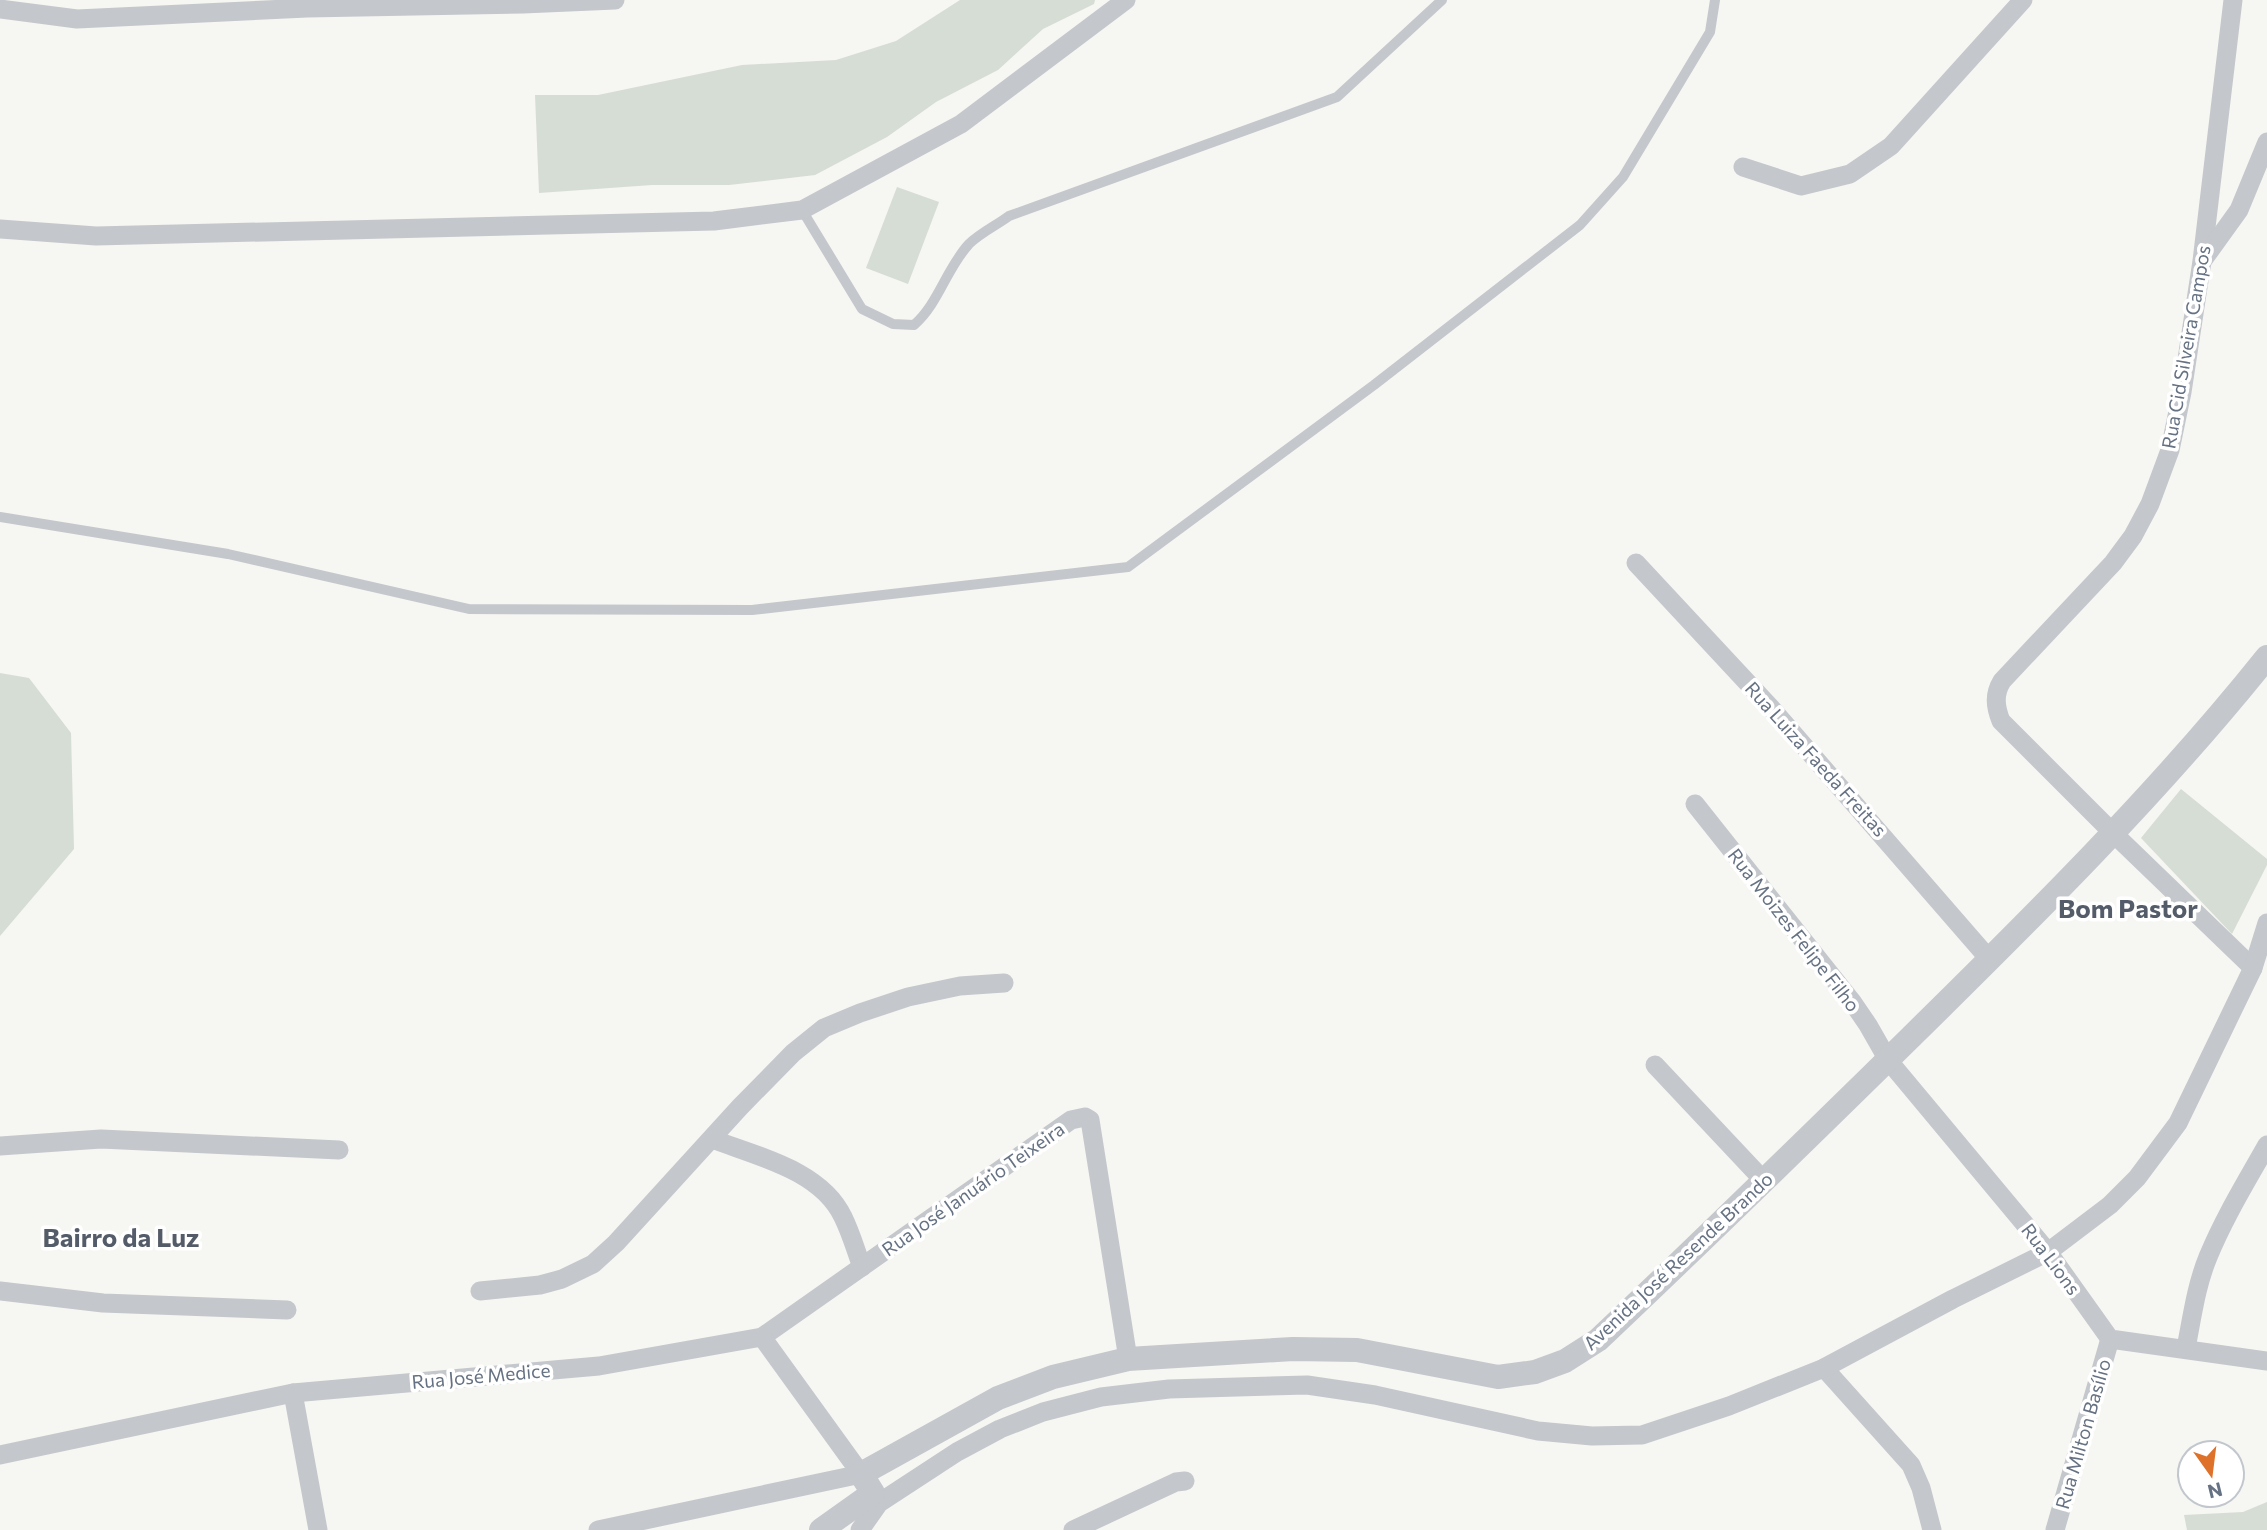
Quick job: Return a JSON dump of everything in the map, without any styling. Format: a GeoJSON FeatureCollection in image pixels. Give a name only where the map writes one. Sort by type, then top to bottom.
{"type":"FeatureCollection","features":[{"type":"Feature","properties":{"kind":"street"},"geometry":{"type":"LineString","coordinates":[[0,9],[615,0]]}},
{"type":"Feature","properties":{"kind":"street"},"geometry":{"type":"LineString","coordinates":[[0,229],[96,236],[714,221],[802,210],[961,124],[1126,0]]}},
{"type":"Feature","properties":{"kind":"street"},"geometry":{"type":"LineString","coordinates":[[1743,167],[1801,186],[1850,174],[1891,146],[2022,0]]}},
{"type":"Feature","properties":{"kind":"street","name":"Rua Cid Silveira Campos"},"geometry":{"type":"LineString","coordinates":[[2113,833],[2001,720],[1996,696],[2002,681],[2113,563],[2133,536],[2150,503],[2170,450],[2182,392],[2202,261],[2233,0]]}},
{"type":"Feature","properties":{"kind":"street"},"geometry":{"type":"LineString","coordinates":[[2202,261],[2239,210],[2267,142]]}},
{"type":"Feature","properties":{"kind":"street","name":"Rua Luiza Faeda Freitas"},"geometry":{"type":"LineString","coordinates":[[1636,563],[1771,708],[1990,960]]}},
{"type":"Feature","properties":{"kind":"street","name":"Avenida José Resende Brando"},"geometry":{"type":"LineString","coordinates":[[821,1530],[871,1490],[998,1398],[1053,1377],[1128,1359],[1293,1349],[1357,1350],[1498,1377],[1535,1373],[1565,1361],[1598,1340],[1765,1182],[1990,960],[2113,833],[2215,722],[2267,657]]}},
{"type":"Feature","properties":{"kind":"street","name":"Rua Moizes Felipe Filho"},"geometry":{"type":"LineString","coordinates":[[1695,804],[1853,1003],[1888,1060]]}},
{"type":"Feature","properties":{"kind":"street"},"geometry":{"type":"LineString","coordinates":[[2113,833],[2253,968]]}},
{"type":"Feature","properties":{"kind":"street"},"geometry":{"type":"LineString","coordinates":[[598,1530],[871,1490],[957,1452],[1000,1429],[1043,1412],[1101,1397],[1168,1389],[1307,1385],[1375,1395],[1538,1431],[1592,1436],[1642,1435],[1729,1406],[1824,1368],[2048,1252],[2110,1205],[2137,1178],[2178,1123],[2253,968],[2267,923]]}},
{"type":"Feature","properties":{"kind":"street"},"geometry":{"type":"LineString","coordinates":[[480,1291],[540,1285],[562,1279],[593,1264],[616,1243],[793,1053],[824,1028],[908,998],[960,986],[1004,983]]}},
{"type":"Feature","properties":{"kind":"street","name":"Rua Lions"},"geometry":{"type":"LineString","coordinates":[[1888,1060],[2048,1252],[2110,1339]]}},
{"type":"Feature","properties":{"kind":"street"},"geometry":{"type":"LineString","coordinates":[[1655,1065],[1765,1182]]}},
{"type":"Feature","properties":{"kind":"street","name":"Rua José Januário Teixeira"},"geometry":{"type":"LineString","coordinates":[[762,1337],[1071,1120],[1085,1117],[1090,1120],[1128,1359]]}},
{"type":"Feature","properties":{"kind":"street"},"geometry":{"type":"LineString","coordinates":[[0,1146],[101,1139],[339,1150]]}},
{"type":"Feature","properties":{"kind":"street"},"geometry":{"type":"LineString","coordinates":[[712,1139],[795,1170],[813,1184],[830,1199],[842,1215],[862,1268]]}},
{"type":"Feature","properties":{"kind":"street"},"geometry":{"type":"LineString","coordinates":[[2186,1348],[2195,1298],[2208,1257],[2236,1198],[2267,1145]]}},
{"type":"Feature","properties":{"kind":"street"},"geometry":{"type":"LineString","coordinates":[[0,1291],[103,1303],[287,1310]]}},
{"type":"Feature","properties":{"kind":"street"},"geometry":{"type":"LineString","coordinates":[[762,1337],[871,1490]]}},
{"type":"Feature","properties":{"kind":"street","name":"Rua José Medice"},"geometry":{"type":"LineString","coordinates":[[0,1455],[293,1393],[599,1366],[762,1337]]}},
{"type":"Feature","properties":{"kind":"street"},"geometry":{"type":"LineString","coordinates":[[2110,1339],[2267,1361]]}},
{"type":"Feature","properties":{"kind":"street","name":"Rua Milton Basílio"},"geometry":{"type":"LineString","coordinates":[[2055,1530],[2110,1339]]}},
{"type":"Feature","properties":{"kind":"street"},"geometry":{"type":"LineString","coordinates":[[1824,1368],[1911,1465],[1921,1488],[1932,1530]]}},
{"type":"Feature","properties":{"kind":"street"},"geometry":{"type":"LineString","coordinates":[[293,1393],[318,1530]]}},
{"type":"Feature","properties":{"kind":"street"},"geometry":{"type":"LineString","coordinates":[[1073,1530],[1177,1482],[1185,1481]]}},
{"type":"Feature","properties":{"kind":"street"},"geometry":{"type":"LineString","coordinates":[[860,1530],[871,1490]]}},
{"type":"Feature","properties":{"kind":"lane"},"geometry":{"type":"LineString","coordinates":[[802,210],[862,309],[893,324],[914,325],[928,313],[948,274],[970,244],[1009,216],[1337,97],[1442,0]]}},
{"type":"Feature","properties":{"kind":"lane"},"geometry":{"type":"LineString","coordinates":[[0,517],[228,554],[469,609],[752,610],[1128,566],[1374,385],[1580,225],[1623,177],[1710,32],[1715,0]]}},
{"type":"Feature","properties":{"kind":"shaded area"},"geometry":{"type":"Polygon","coordinates":[[[960,0],[1095,0],[1094,4],[1043,29],[998,70],[936,102],[887,137],[815,175],[729,185],[652,185],[539,193],[535,95],[598,95],[742,65],[836,60],[896,41],[960,0]]]}},
{"type":"Feature","properties":{"kind":"shaded area"},"geometry":{"type":"Polygon","coordinates":[[[897,187],[939,202],[908,284],[866,268],[897,187]]]}},
{"type":"Feature","properties":{"kind":"shaded area"},"geometry":{"type":"Polygon","coordinates":[[[0,673],[29,678],[71,733],[74,849],[0,936],[0,673]]]}},
{"type":"Feature","properties":{"kind":"shaded area"},"geometry":{"type":"Polygon","coordinates":[[[2181,789],[2267,859],[2267,865],[2232,934],[2141,838],[2181,789]]]}},
{"type":"Feature","properties":{"kind":"shaded area"},"geometry":{"type":"Polygon","coordinates":[[[2267,1502],[2267,1530],[2187,1530],[2184,1515],[2243,1512],[2267,1502]]]}},
{"type":"Feature","properties":{"kind":"district","name":"Bom Pastor"},"geometry":{"type":"Point","coordinates":[2128,909]}},
{"type":"Feature","properties":{"kind":"district","name":"Bairro da Luz"},"geometry":{"type":"Point","coordinates":[121,1238]}}]}
